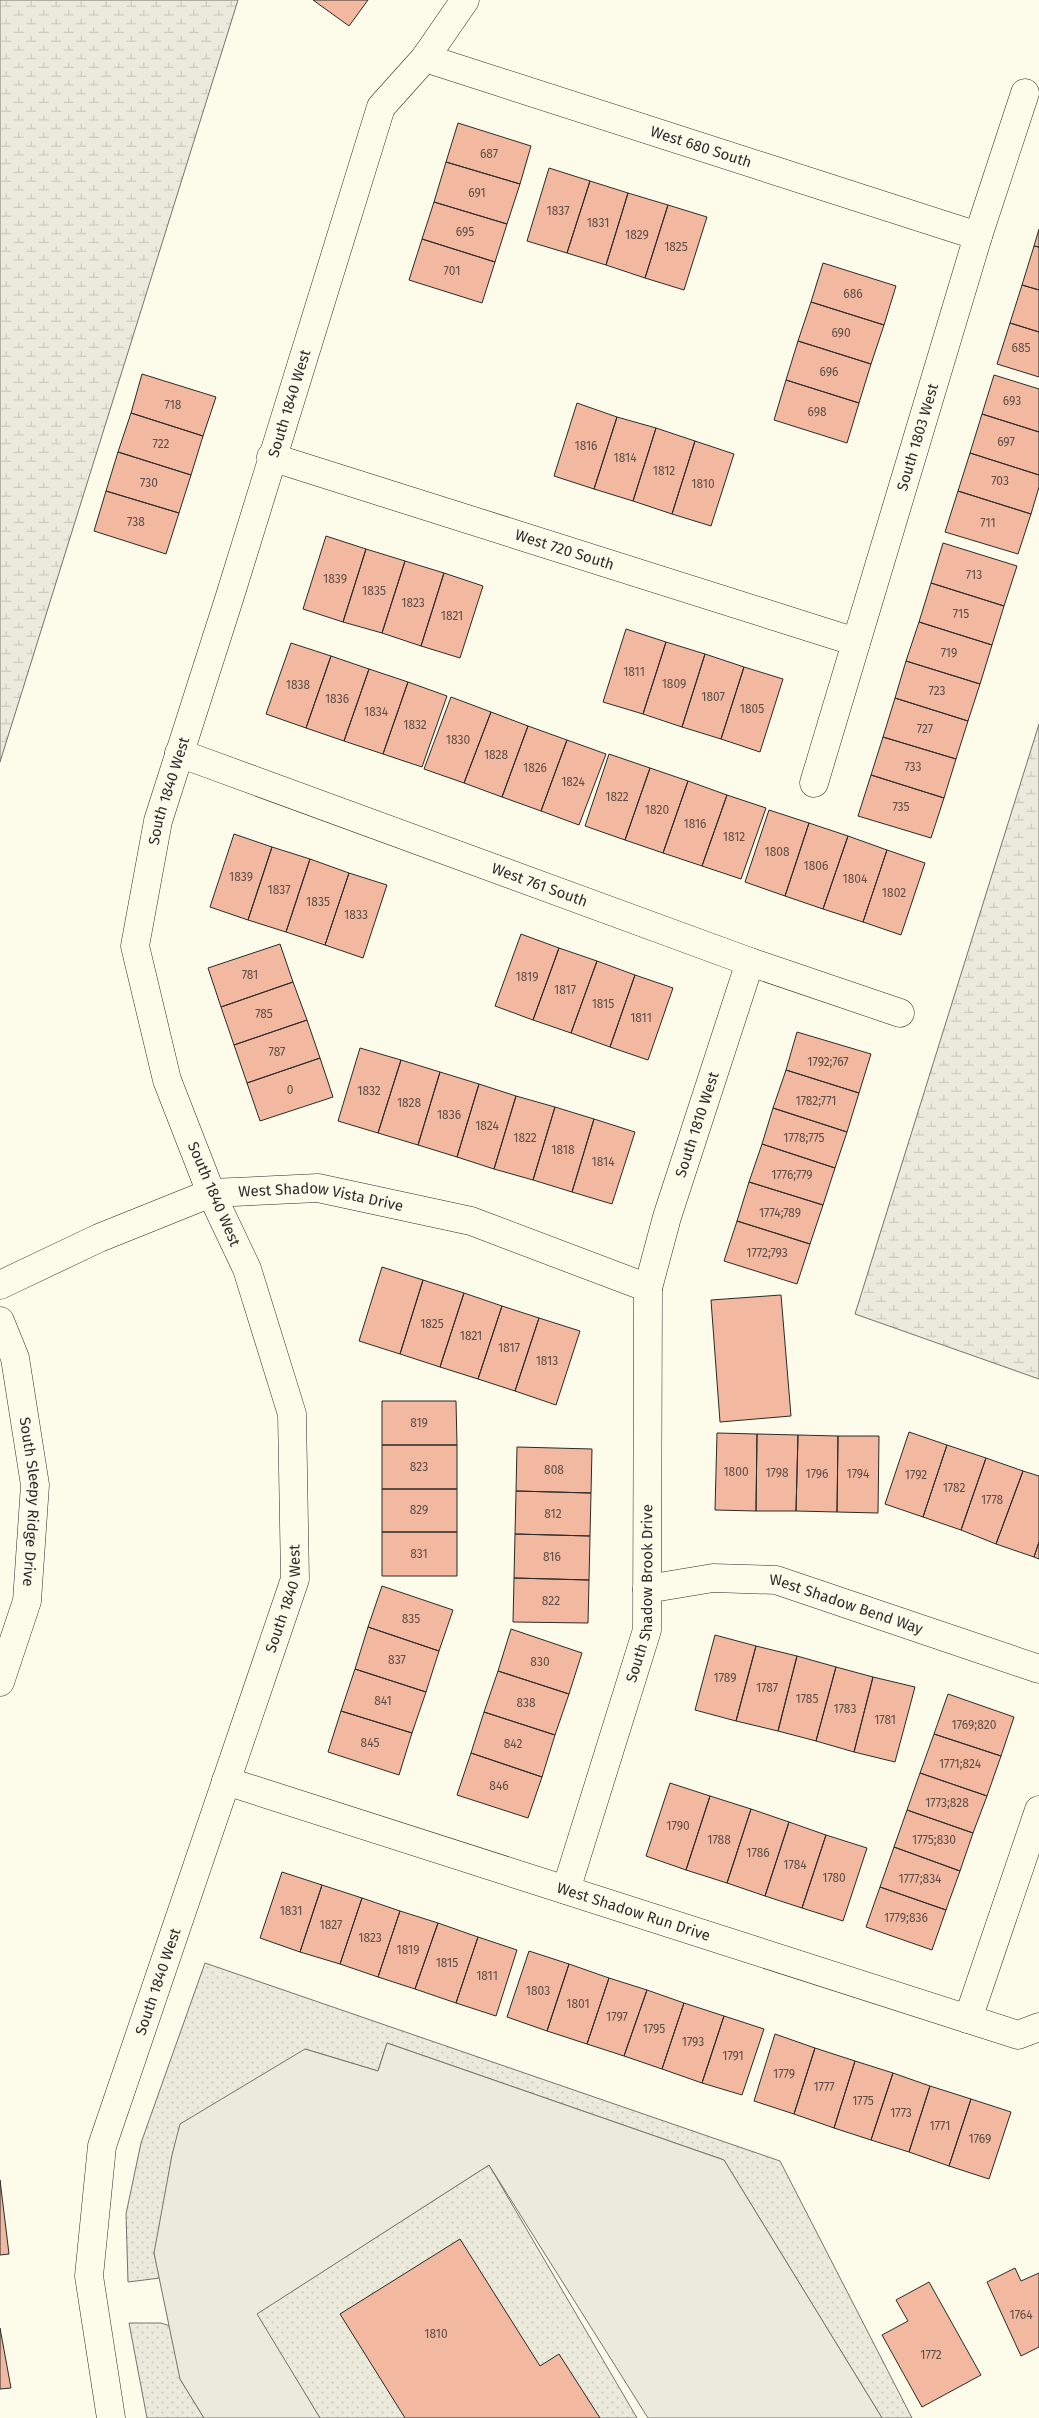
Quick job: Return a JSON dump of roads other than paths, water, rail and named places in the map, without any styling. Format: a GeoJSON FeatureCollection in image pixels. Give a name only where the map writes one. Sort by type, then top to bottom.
{"type":"FeatureCollection","features":[{"type":"Feature","properties":{"kind":"street","name":"South 1840 West"},"geometry":{"type":"LineString","coordinates":[[112,2418],[89,2276],[102,2146],[295,1579],[292,1414],[247,1269],[211,1193],[167,1080],[135,946],[158,821],[230,596],[271,457],[381,107],[425,58],[465,0]]}},
{"type":"Feature","properties":{"kind":"street","name":"West 680 South"},"geometry":{"type":"LineString","coordinates":[[425,58],[978,236]]}},
{"type":"Feature","properties":{"kind":"street","name":"South 1803 West"},"geometry":{"type":"LineString","coordinates":[[814,783],[978,236],[1025,93]]}},
{"type":"Feature","properties":{"kind":"street","name":"West 720 South"},"geometry":{"type":"LineString","coordinates":[[271,457],[856,642]]}},
{"type":"Feature","properties":{"kind":"street","name":"West 761 South"},"geometry":{"type":"LineString","coordinates":[[179,753],[750,962],[900,1013]]}},
{"type":"Feature","properties":{"kind":"street","name":"South 1810 West"},"geometry":{"type":"LineString","coordinates":[[648,1288],[667,1217],[750,962]]}},
{"type":"Feature","properties":{"kind":"street","name":"West Shadow Vista Drive"},"geometry":{"type":"LineString","coordinates":[[0,1285],[99,1238],[211,1193],[318,1188],[471,1221],[648,1288]]}},
{"type":"Feature","properties":{"kind":"street","name":"South Shadow Brook Drive"},"geometry":{"type":"LineString","coordinates":[[566,1890],[647,1630],[648,1288]]}},
{"type":"Feature","properties":{"kind":"street","name":"South Sleepy Ridge Drive"},"geometry":{"type":"LineString","coordinates":[[0,1321],[15,1358],[35,1485],[27,1601],[0,1682]]}},
{"type":"Feature","properties":{"kind":"street","name":"West Shadow Bend Way"},"geometry":{"type":"LineString","coordinates":[[647,1590],[713,1578],[776,1580],[1039,1669]]}},
{"type":"Feature","properties":{"kind":"street","name":"West Shadow Run Drive"},"geometry":{"type":"LineString","coordinates":[[226,1781],[1018,2035],[1039,2027]]}},
{"type":"Feature","properties":{"kind":"street"},"geometry":{"type":"LineString","coordinates":[[968,2018],[1039,1810]]}}]}
